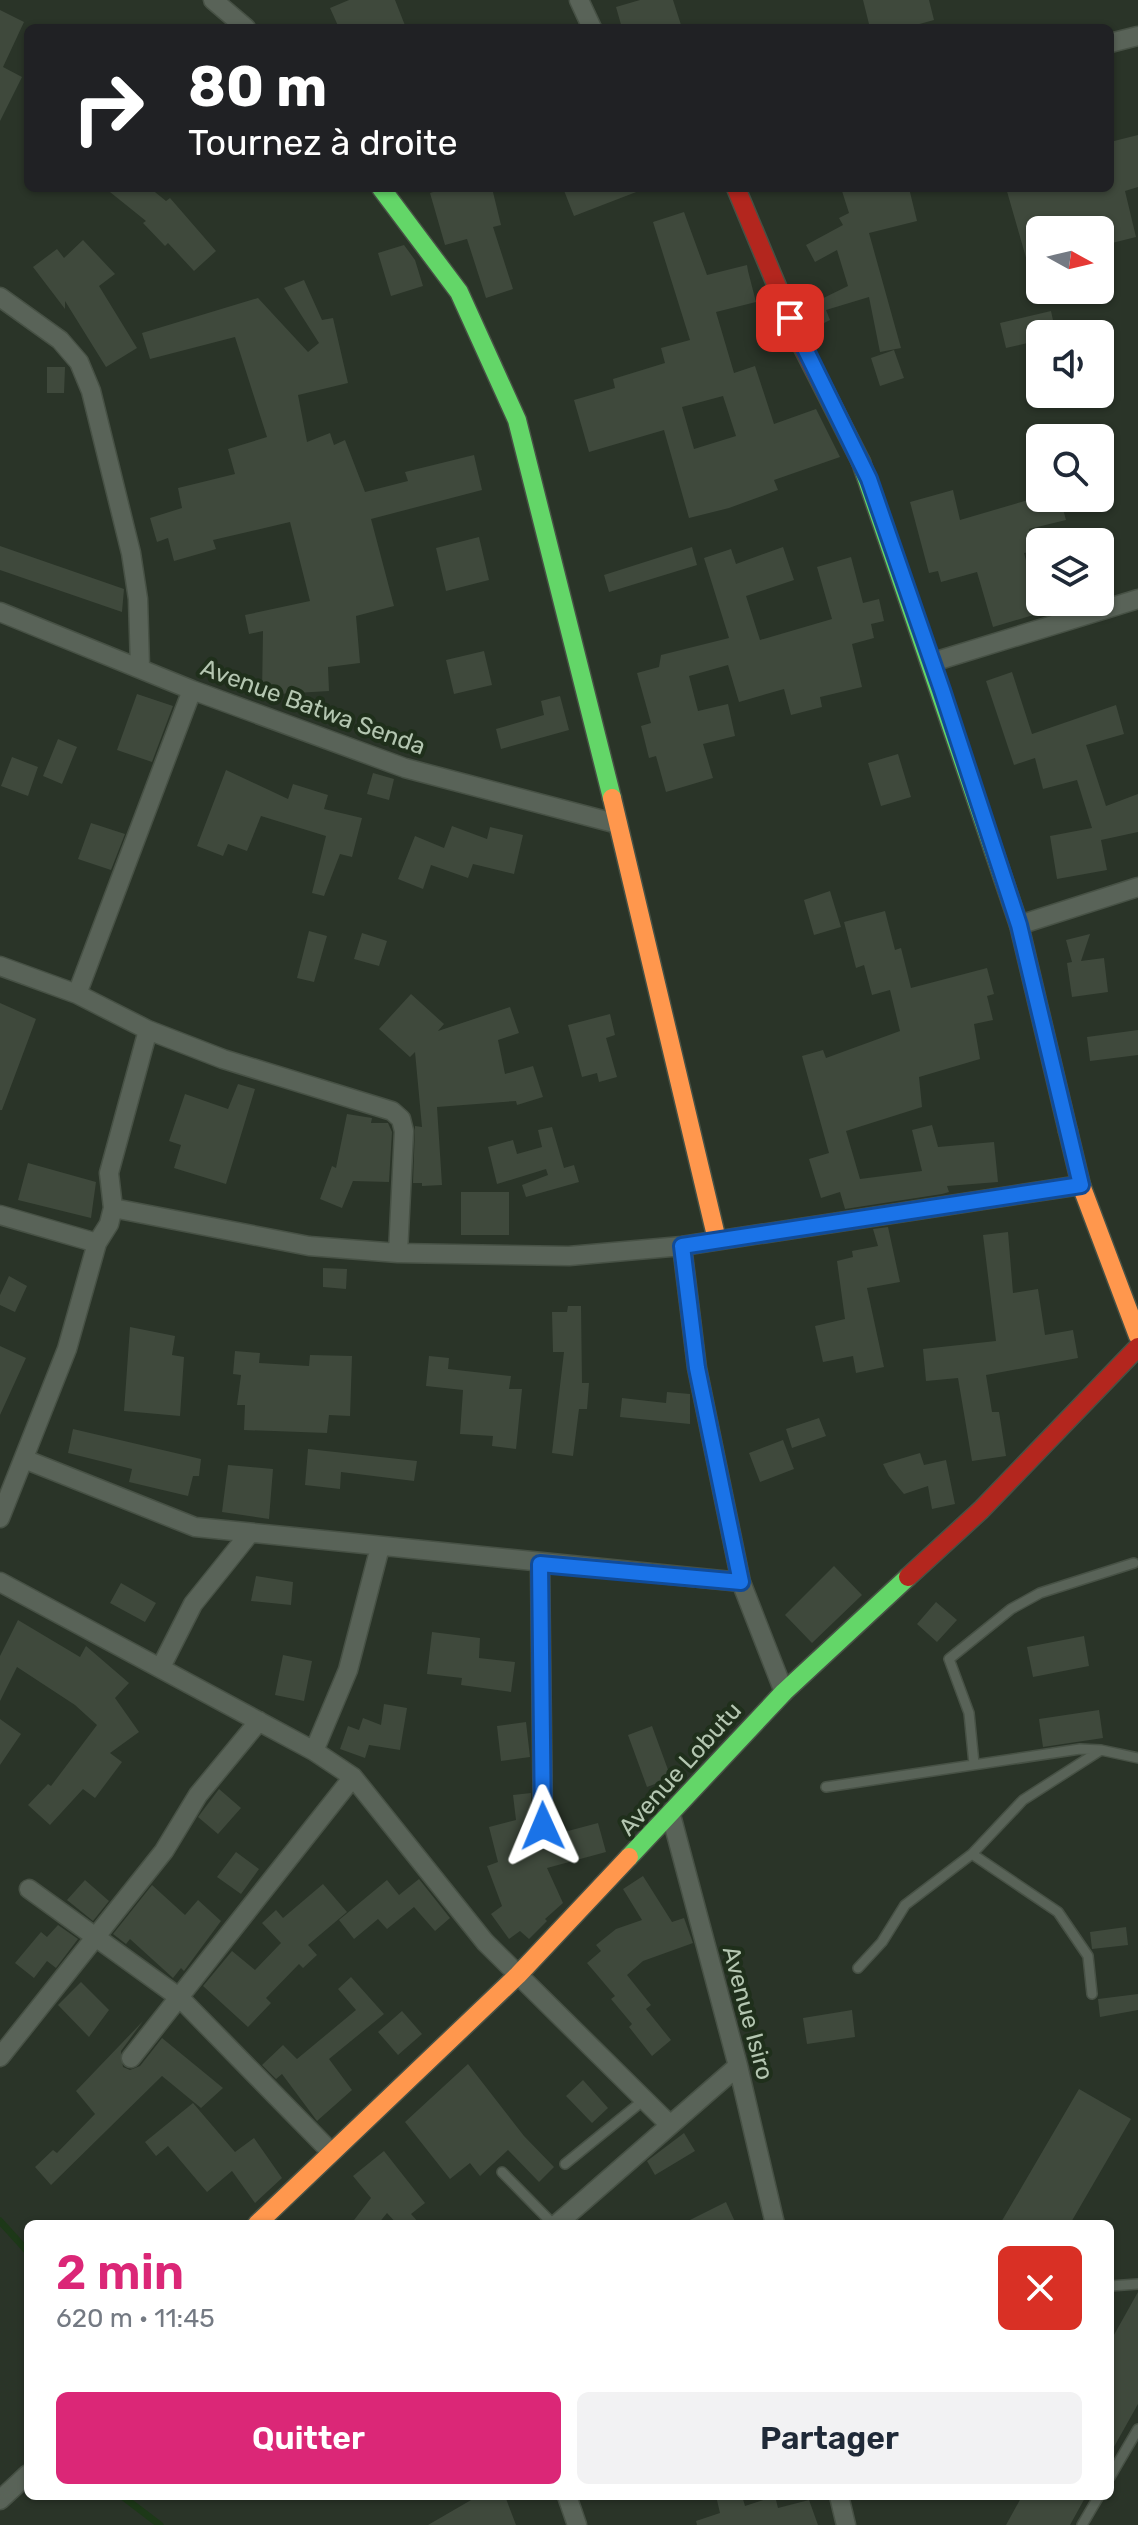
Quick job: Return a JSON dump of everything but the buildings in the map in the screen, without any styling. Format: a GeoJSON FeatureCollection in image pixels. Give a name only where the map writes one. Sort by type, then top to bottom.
{"type":"FeatureCollection","features":[{"type":"Feature","properties":{"kind":"street"},"geometry":{"type":"LineString","coordinates":[[213,0],[241,24]]}},
{"type":"Feature","properties":{"kind":"street"},"geometry":{"type":"LineString","coordinates":[[579,0],[590,24]]}},
{"type":"Feature","properties":{"kind":"street"},"geometry":{"type":"LineString","coordinates":[[1114,42],[1138,36]]}},
{"type":"Feature","properties":{"kind":"street"},"geometry":{"type":"LineString","coordinates":[[384,192],[449,276],[510,398],[618,824],[717,1240]]}},
{"type":"Feature","properties":{"kind":"street"},"geometry":{"type":"LineString","coordinates":[[738,192],[801,344],[869,479],[1019,925],[1081,1185],[1138,1336]]}},
{"type":"Feature","properties":{"kind":"street"},"geometry":{"type":"LineString","coordinates":[[0,297],[60,340],[79,362],[91,391],[133,565],[140,667]]}},
{"type":"Feature","properties":{"kind":"street"},"geometry":{"type":"LineString","coordinates":[[933,662],[1138,599]]}},
{"type":"Feature","properties":{"kind":"street","name":"Avenue Batwa Senda"},"geometry":{"type":"LineString","coordinates":[[0,612],[192,690],[405,768],[618,824]]}},
{"type":"Feature","properties":{"kind":"street"},"geometry":{"type":"LineString","coordinates":[[77,994],[192,690]]}},
{"type":"Feature","properties":{"kind":"street"},"geometry":{"type":"LineString","coordinates":[[1019,925],[1138,887]]}},
{"type":"Feature","properties":{"kind":"street"},"geometry":{"type":"LineString","coordinates":[[0,966],[77,994],[148,1030],[257,1071],[381,1106],[396,1114],[404,1131],[398,1253]]}},
{"type":"Feature","properties":{"kind":"street"},"geometry":{"type":"LineString","coordinates":[[0,1518],[67,1349],[97,1243],[113,1208],[109,1173],[148,1030]]}},
{"type":"Feature","properties":{"kind":"street"},"geometry":{"type":"LineString","coordinates":[[113,1208],[309,1246],[398,1253],[569,1256],[682,1246],[1081,1185]]}},
{"type":"Feature","properties":{"kind":"street"},"geometry":{"type":"LineString","coordinates":[[0,1215],[97,1243]]}},
{"type":"Feature","properties":{"kind":"street"},"geometry":{"type":"LineString","coordinates":[[682,1246],[697,1368],[741,1582],[784,1692]]}},
{"type":"Feature","properties":{"kind":"street","name":"Avenue Lobutu"},"geometry":{"type":"LineString","coordinates":[[271,2220],[331,2152],[518,1975],[671,1815],[725,1751],[784,1692],[981,1510],[1138,1347]]}},
{"type":"Feature","properties":{"kind":"street"},"geometry":{"type":"LineString","coordinates":[[24,1459],[178,1523],[540,1564],[741,1582]]}},
{"type":"Feature","properties":{"kind":"street"},"geometry":{"type":"LineString","coordinates":[[161,1667],[193,1604],[250,1533]]}},
{"type":"Feature","properties":{"kind":"street"},"geometry":{"type":"LineString","coordinates":[[314,1751],[348,1670],[380,1547]]}},
{"type":"Feature","properties":{"kind":"street"},"geometry":{"type":"LineString","coordinates":[[540,1564],[543,1826]]}},
{"type":"Feature","properties":{"kind":"street"},"geometry":{"type":"LineString","coordinates":[[0,1582],[314,1751],[353,1777],[485,1942],[669,2124]]}},
{"type":"Feature","properties":{"kind":"street"},"geometry":{"type":"LineString","coordinates":[[0,2057],[164,1851],[198,1795],[259,1721]]}},
{"type":"Feature","properties":{"kind":"street"},"geometry":{"type":"LineString","coordinates":[[131,2058],[353,1777]]}},
{"type":"Feature","properties":{"kind":"street","name":"Avenue Isiro"},"geometry":{"type":"LineString","coordinates":[[671,1815],[738,2066],[774,2220]]}},
{"type":"Feature","properties":{"kind":"street"},"geometry":{"type":"LineString","coordinates":[[29,1889],[94,1939],[180,1998],[331,2152]]}},
{"type":"Feature","properties":{"kind":"street"},"geometry":{"type":"LineString","coordinates":[[560,2220],[738,2066]]}},
{"type":"Feature","properties":{"kind":"street"},"geometry":{"type":"LineString","coordinates":[[0,2500],[24,2478]]}},
{"type":"Feature","properties":{"kind":"street"},"geometry":{"type":"LineString","coordinates":[[568,2500],[577,2525]]}},
{"type":"Feature","properties":{"kind":"street"},"geometry":{"type":"LineString","coordinates":[[840,2500],[846,2525]]}},
{"type":"Feature","properties":{"kind":"lane"},"geometry":{"type":"LineString","coordinates":[[974,1764],[969,1713],[949,1659],[1011,1609],[1040,1593],[1134,1563]]}},
{"type":"Feature","properties":{"kind":"lane"},"geometry":{"type":"LineString","coordinates":[[826,1787],[1080,1749],[1138,1758]]}},
{"type":"Feature","properties":{"kind":"lane"},"geometry":{"type":"LineString","coordinates":[[858,1968],[882,1942],[905,1905],[972,1854],[1023,1800],[1101,1750]]}},
{"type":"Feature","properties":{"kind":"lane"},"geometry":{"type":"LineString","coordinates":[[972,1854],[1058,1912],[1088,1956],[1092,1994]]}},
{"type":"Feature","properties":{"kind":"lane"},"geometry":{"type":"LineString","coordinates":[[565,2164],[645,2099]]}},
{"type":"Feature","properties":{"kind":"lane"},"geometry":{"type":"LineString","coordinates":[[502,2172],[551,2220]]}},
{"type":"Feature","properties":{"kind":"lane"},"geometry":{"type":"LineString","coordinates":[[1114,2286],[1138,2284]]}},
{"type":"Feature","properties":{"kind":"lane"},"geometry":{"type":"LineString","coordinates":[[1114,2470],[1138,2429]]}},
{"type":"Feature","properties":{"kind":"lane"},"geometry":{"type":"LineString","coordinates":[[1082,2525],[1097,2500]]}},
{"type":"Feature","properties":{"kind":"waterway"},"geometry":{"type":"LineString","coordinates":[[0,2221],[24,2248]]}},
{"type":"Feature","properties":{"kind":"waterway"},"geometry":{"type":"LineString","coordinates":[[127,2500],[160,2525]]}},
{"type":"Feature","properties":{"kind":"traffic: fast"},"geometry":{"type":"LineString","coordinates":[[384,192],[459,292],[517,420],[612,798]]}},
{"type":"Feature","properties":{"kind":"traffic: fast"},"geometry":{"type":"LineString","coordinates":[[861,462],[1019,925],[1068,1131]]}},
{"type":"Feature","properties":{"kind":"traffic: fast"},"geometry":{"type":"LineString","coordinates":[[629,1857],[784,1692],[908,1577]]}},
{"type":"Feature","properties":{"kind":"traffic: slow"},"geometry":{"type":"LineString","coordinates":[[612,798],[717,1240]]}},
{"type":"Feature","properties":{"kind":"traffic: slow"},"geometry":{"type":"LineString","coordinates":[[1068,1131],[1081,1185],[1138,1336]]}},
{"type":"Feature","properties":{"kind":"traffic: slow"},"geometry":{"type":"LineString","coordinates":[[261,2220],[518,1975],[629,1857]]}},
{"type":"Feature","properties":{"kind":"traffic: jam"},"geometry":{"type":"LineString","coordinates":[[738,192],[801,344],[861,462]]}},
{"type":"Feature","properties":{"kind":"traffic: jam"},"geometry":{"type":"LineString","coordinates":[[908,1577],[981,1510],[1138,1347]]}},
{"type":"Feature","properties":{"kind":"route"},"geometry":{"type":"LineString","coordinates":[[543,1826],[540,1564],[741,1582],[697,1368],[682,1246],[1081,1185],[1019,925],[942,690],[869,479],[790,318]]}}]}
